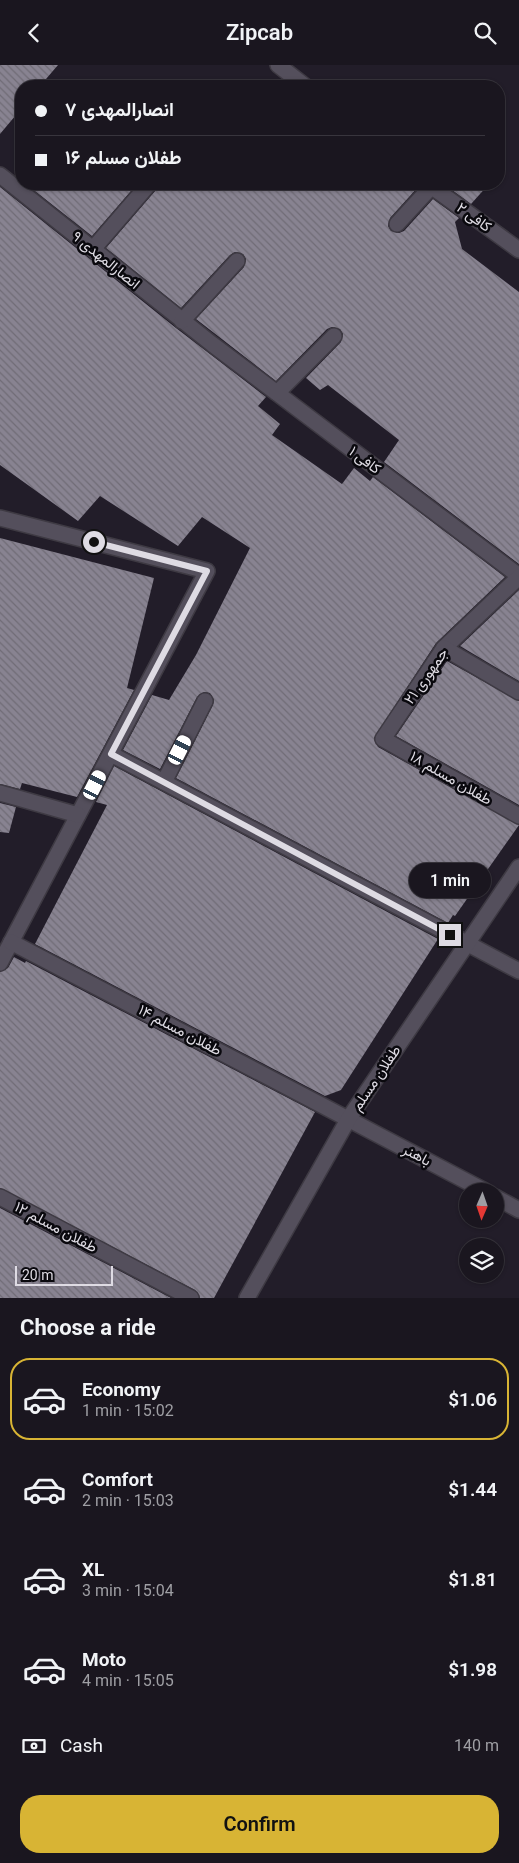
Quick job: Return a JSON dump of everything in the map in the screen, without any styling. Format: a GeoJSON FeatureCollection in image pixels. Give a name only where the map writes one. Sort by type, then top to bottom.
{"type":"FeatureCollection","features":[{"type":"Feature","properties":{"kind":"street"},"geometry":{"type":"LineString","coordinates":[[278,65],[297,80]]}},
{"type":"Feature","properties":{"kind":"street","name":"انصارالمهدی ۹"},"geometry":{"type":"LineString","coordinates":[[0,175],[15,187]]}},
{"type":"Feature","properties":{"kind":"street","name":"انصارالمهدی ۹"},"geometry":{"type":"LineString","coordinates":[[19,190],[212,344]]}},
{"type":"Feature","properties":{"kind":"street"},"geometry":{"type":"LineString","coordinates":[[93,249],[145,190]]}},
{"type":"Feature","properties":{"kind":"street"},"geometry":{"type":"LineString","coordinates":[[397,224],[426,190]]}},
{"type":"Feature","properties":{"kind":"street","name":"کافی ۲"},"geometry":{"type":"LineString","coordinates":[[437,190],[519,249]]}},
{"type":"Feature","properties":{"kind":"street"},"geometry":{"type":"LineString","coordinates":[[182,321],[237,261]]}},
{"type":"Feature","properties":{"kind":"street"},"geometry":{"type":"LineString","coordinates":[[277,393],[334,335]]}},
{"type":"Feature","properties":{"kind":"street","name":"کافی ۱"},"geometry":{"type":"LineString","coordinates":[[212,344],[519,576]]}},
{"type":"Feature","properties":{"kind":"street"},"geometry":{"type":"LineString","coordinates":[[0,518],[207,571],[0,963]]}},
{"type":"Feature","properties":{"kind":"street","name":"جمهوری ۲۱"},"geometry":{"type":"LineString","coordinates":[[383,739],[444,648],[519,576]]}},
{"type":"Feature","properties":{"kind":"street"},"geometry":{"type":"LineString","coordinates":[[444,648],[519,692]]}},
{"type":"Feature","properties":{"kind":"street"},"geometry":{"type":"LineString","coordinates":[[164,782],[205,701]]}},
{"type":"Feature","properties":{"kind":"street","name":"طفلان مسلم ۱۸"},"geometry":{"type":"LineString","coordinates":[[383,739],[519,816]]}},
{"type":"Feature","properties":{"kind":"street"},"geometry":{"type":"LineString","coordinates":[[111,754],[519,971]]}},
{"type":"Feature","properties":{"kind":"street"},"geometry":{"type":"LineString","coordinates":[[0,793],[78,815]]}},
{"type":"Feature","properties":{"kind":"street","name":"طفلان مسلم"},"geometry":{"type":"LineString","coordinates":[[247,1298],[349,1118],[519,867]]}},
{"type":"Feature","properties":{"kind":"street","name":"طفلان مسلم ۱۴"},"geometry":{"type":"LineString","coordinates":[[11,942],[349,1118]]}},
{"type":"Feature","properties":{"kind":"street","name":"باهنر"},"geometry":{"type":"LineString","coordinates":[[349,1118],[470,1183]]}},
{"type":"Feature","properties":{"kind":"street","name":"طفلان مسلم ۱۲"},"geometry":{"type":"LineString","coordinates":[[0,1197],[191,1298]]}},
{"type":"Feature","properties":{"kind":"street"},"geometry":{"type":"LineString","coordinates":[[504,1202],[519,1210]]}},
{"type":"Feature","properties":{"kind":"building"},"geometry":{"type":"Polygon","coordinates":[[[0,65],[58,65],[45,80],[15,80],[15,116],[0,134],[0,65]]]}},
{"type":"Feature","properties":{"kind":"building"},"geometry":{"type":"Polygon","coordinates":[[[0,187],[176,328],[266,397],[258,406],[280,424],[272,435],[342,484],[354,468],[370,481],[373,477],[505,577],[436,643],[374,738],[378,747],[519,825],[455,916],[453,915],[448,923],[176,778],[213,705],[214,700],[210,693],[204,692],[197,697],[160,769],[123,750],[152,695],[169,700],[196,655],[250,548],[202,517],[178,546],[100,496],[78,521],[0,465],[0,187]]]}},
{"type":"Feature","properties":{"kind":"building"},"geometry":{"type":"Polygon","coordinates":[[[34,190],[132,190],[92,236],[34,190]]]}},
{"type":"Feature","properties":{"kind":"building"},"geometry":{"type":"Polygon","coordinates":[[[156,190],[415,190],[390,218],[388,226],[391,231],[399,233],[404,231],[433,199],[459,218],[455,222],[462,249],[519,292],[519,564],[384,462],[399,440],[328,385],[320,390],[306,378],[341,342],[343,334],[340,329],[332,327],[327,329],[276,381],[196,319],[244,267],[246,259],[243,254],[235,252],[230,255],[181,308],[106,248],[156,190]]]}},
{"type":"Feature","properties":{"kind":"building"},"geometry":{"type":"Polygon","coordinates":[[[452,190],[484,190],[471,204],[452,190]]]}},
{"type":"Feature","properties":{"kind":"building"},"geometry":{"type":"Polygon","coordinates":[[[0,538],[154,578],[127,688],[134,690],[77,797],[22,783],[20,789],[0,784],[0,538]]]}},
{"type":"Feature","properties":{"kind":"building"},"geometry":{"type":"Polygon","coordinates":[[[519,590],[519,681],[460,646],[519,590]]]}},
{"type":"Feature","properties":{"kind":"building"},"geometry":{"type":"Polygon","coordinates":[[[447,661],[519,701],[519,805],[396,736],[447,661]]]}},
{"type":"Feature","properties":{"kind":"building"},"geometry":{"type":"Polygon","coordinates":[[[114,766],[438,939],[341,1090],[325,1096],[35,944],[107,805],[96,802],[114,766]]]}},
{"type":"Feature","properties":{"kind":"building"},"geometry":{"type":"Polygon","coordinates":[[[0,803],[16,807],[9,833],[0,832],[0,803]]]}},
{"type":"Feature","properties":{"kind":"building"},"geometry":{"type":"Polygon","coordinates":[[[14,957],[25,963],[26,961],[315,1112],[214,1298],[200,1298],[195,1290],[0,1188],[0,972],[8,968],[14,957]]]}},
{"type":"Feature","properties":{"kind":"building"},"geometry":{"type":"Polygon","coordinates":[[[0,1208],[171,1298],[0,1298],[0,1208]]]}},
{"type":"Feature","properties":{"kind":"route"},"geometry":{"type":"LineString","coordinates":[[94,542],[207,571],[111,754],[450,935]]}}]}
